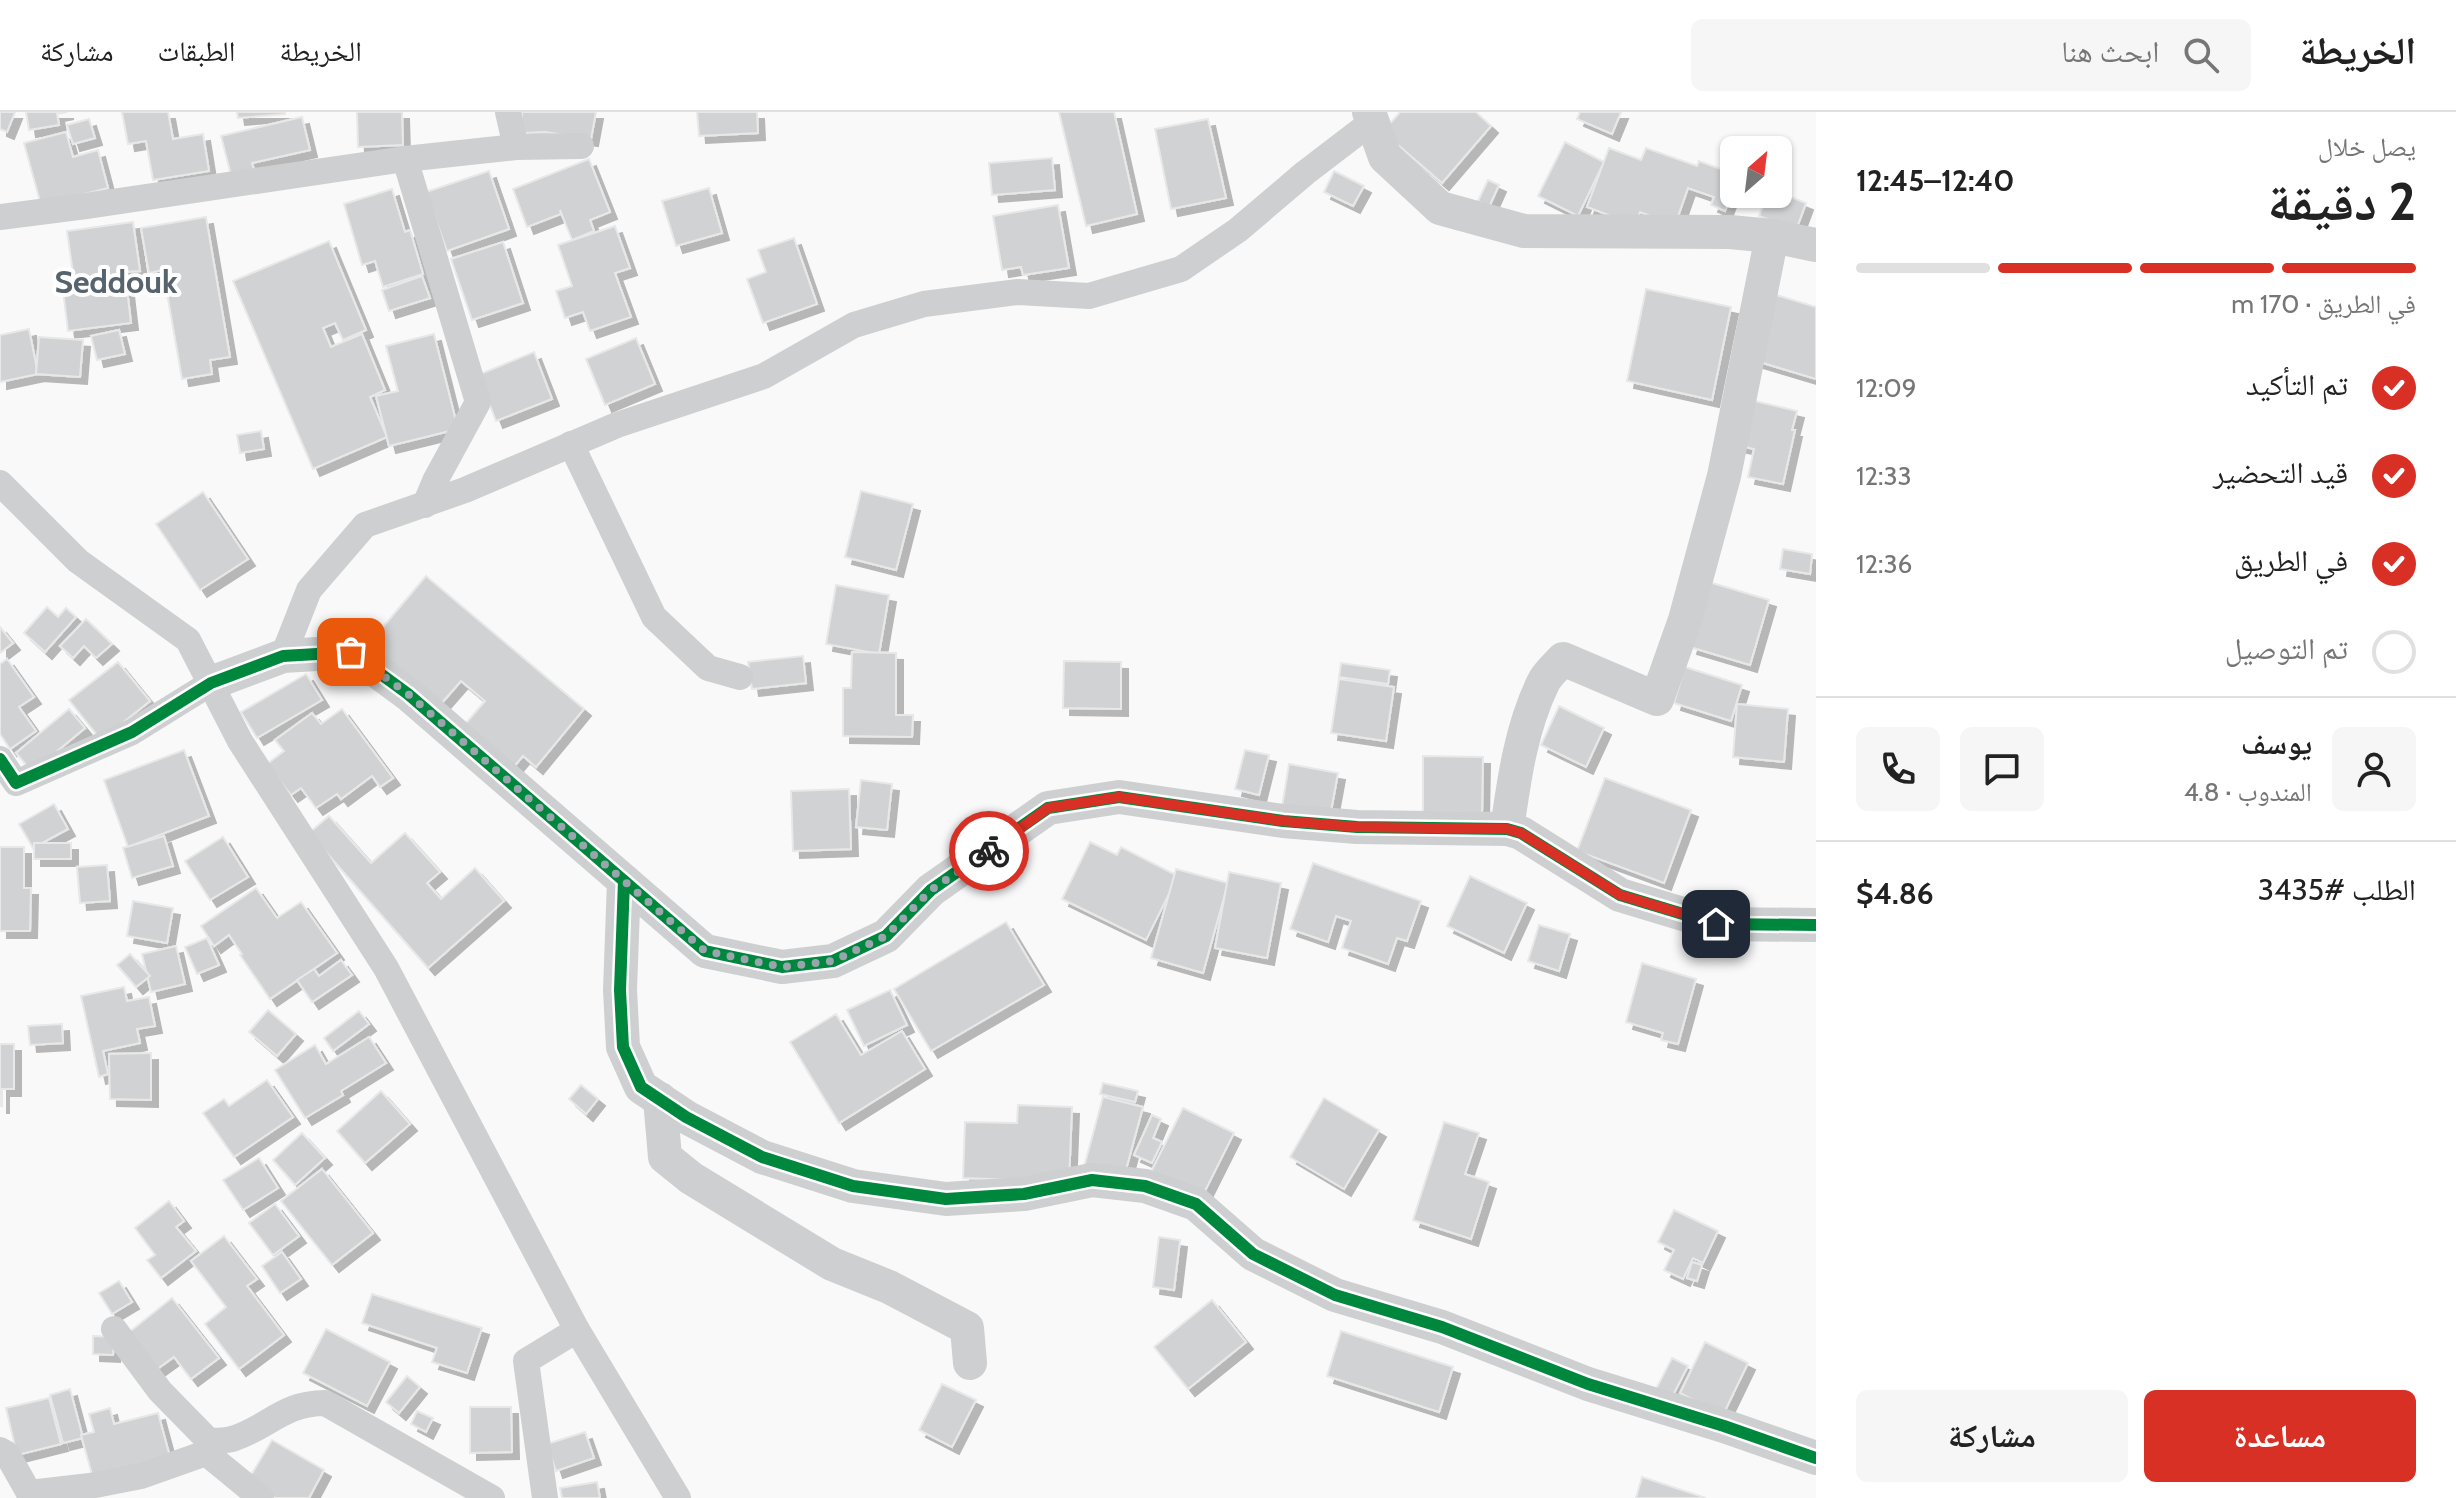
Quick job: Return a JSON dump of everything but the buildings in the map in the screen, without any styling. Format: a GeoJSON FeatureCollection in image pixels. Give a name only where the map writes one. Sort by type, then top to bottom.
{"type":"FeatureCollection","features":[{"type":"Feature","properties":{"kind":"street"},"geometry":{"type":"LineString","coordinates":[[508,112],[516,147]]}},
{"type":"Feature","properties":{"kind":"street"},"geometry":{"type":"LineString","coordinates":[[283,656],[309,590],[365,525],[465,490],[617,425],[764,376],[854,325],[924,304],[1018,292],[1089,296],[1181,269],[1238,230],[1371,117],[1385,157],[1440,208],[1524,231],[1730,232],[1816,245]]}},
{"type":"Feature","properties":{"kind":"street"},"geometry":{"type":"LineString","coordinates":[[0,217],[405,159],[516,147],[581,146]]}},
{"type":"Feature","properties":{"kind":"street"},"geometry":{"type":"LineString","coordinates":[[405,159],[478,402],[425,505]]}},
{"type":"Feature","properties":{"kind":"street"},"geometry":{"type":"LineString","coordinates":[[1507,829],[1525,731],[1544,680],[1563,659],[1657,699],[1685,620],[1724,476],[1772,236]]}},
{"type":"Feature","properties":{"kind":"street"},"geometry":{"type":"LineString","coordinates":[[571,444],[654,617],[708,668],[740,677]]}},
{"type":"Feature","properties":{"kind":"street"},"geometry":{"type":"LineString","coordinates":[[0,483],[78,561],[188,640],[240,741],[386,968],[577,1330],[678,1498]]}},
{"type":"Feature","properties":{"kind":"street"},"geometry":{"type":"LineString","coordinates":[[0,759],[8,789],[132,732],[211,683],[283,656],[351,652],[408,694],[705,951],[782,967],[833,961],[886,936],[931,890],[1048,808],[1119,797],[1283,821],[1357,827],[1507,829],[1521,833],[1620,895],[1716,924],[1816,925]]}},
{"type":"Feature","properties":{"kind":"street"},"geometry":{"type":"LineString","coordinates":[[624,881],[620,990],[623,1047],[641,1087],[686,1117],[762,1157],[853,1186],[946,1199],[1024,1194],[1092,1180],[1145,1186],[1196,1204],[1253,1254],[1335,1295],[1442,1327],[1588,1384],[1816,1458]]}},
{"type":"Feature","properties":{"kind":"street"},"geometry":{"type":"LineString","coordinates":[[660,1099],[665,1157],[691,1178],[832,1264],[889,1287],[967,1328],[970,1363]]}},
{"type":"Feature","properties":{"kind":"street"},"geometry":{"type":"LineString","coordinates":[[114,1329],[207,1447],[261,1498]]}},
{"type":"Feature","properties":{"kind":"street"},"geometry":{"type":"LineString","coordinates":[[545,1498],[526,1361],[577,1330]]}},
{"type":"Feature","properties":{"kind":"street"},"geometry":{"type":"LineString","coordinates":[[0,1450],[7,1454],[29,1496],[90,1486],[144,1487],[207,1447],[233,1439],[293,1408],[307,1403],[325,1403],[492,1498]]}},
{"type":"Feature","properties":{"kind":"cycle path"},"geometry":{"type":"LineString","coordinates":[[0,759],[16,783],[132,732],[211,683],[283,656],[351,652],[408,694],[705,951],[782,967],[833,961],[886,936],[931,890],[1048,808],[1119,797],[1283,821],[1357,827],[1507,829],[1521,833],[1620,895],[1716,924],[1816,925]]}},
{"type":"Feature","properties":{"kind":"cycle path"},"geometry":{"type":"LineString","coordinates":[[624,881],[620,990],[623,1047],[641,1087],[686,1117],[762,1157],[853,1186],[946,1199],[1024,1194],[1092,1180],[1145,1186],[1196,1204],[1253,1254],[1335,1295],[1442,1327],[1588,1384],[1816,1458]]}},
{"type":"Feature","properties":{"kind":"way so far"},"geometry":{"type":"LineString","coordinates":[[351,652],[408,694],[705,951],[782,967],[833,961],[886,936],[931,890],[989,851]]}},
{"type":"Feature","properties":{"kind":"district","name":"Seddouk"},"geometry":{"type":"Point","coordinates":[116,282]}},
{"type":"Feature","properties":{"kind":"route"},"geometry":{"type":"LineString","coordinates":[[989,851],[1048,808],[1119,797],[1283,821],[1357,827],[1507,829],[1521,833],[1620,895],[1716,924]]}}]}
